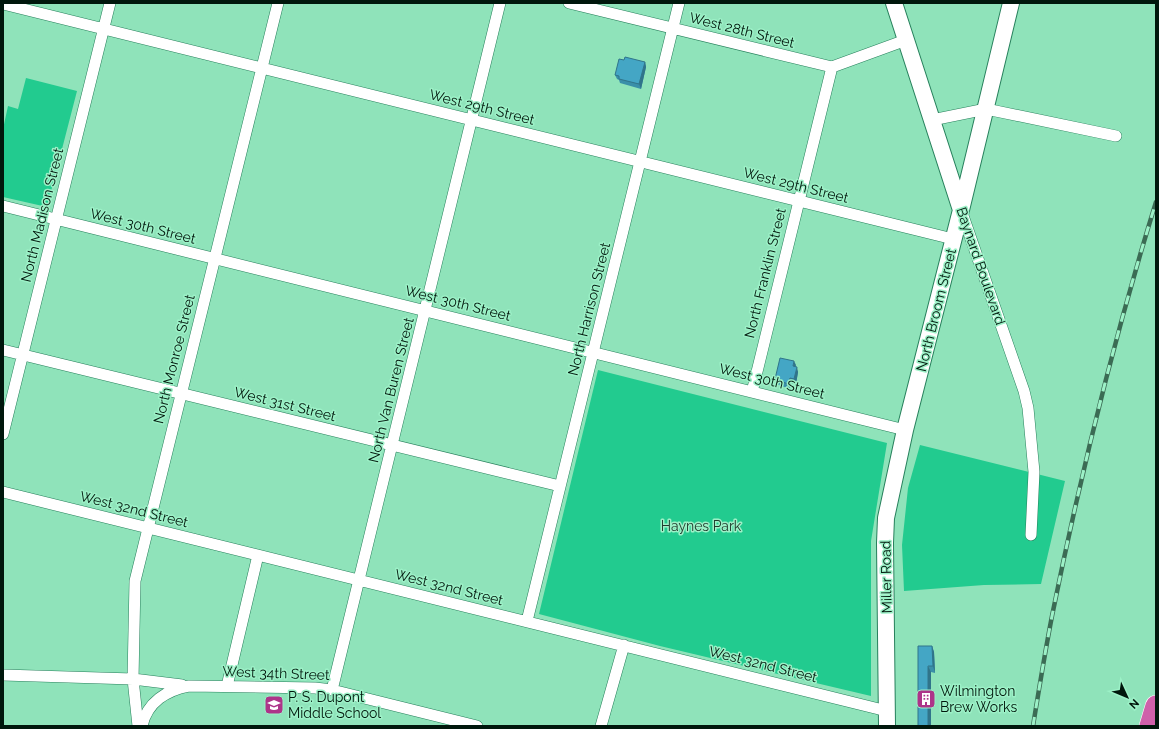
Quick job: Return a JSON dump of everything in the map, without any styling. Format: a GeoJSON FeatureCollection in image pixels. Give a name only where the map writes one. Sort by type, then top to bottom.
{"type":"FeatureCollection","features":[{"type":"Feature","properties":{"kind":"highway"},"geometry":{"type":"LineString","coordinates":[[1150,726],[1156,706]]}},
{"type":"Feature","properties":{"kind":"street","name":"North Madison Street"},"geometry":{"type":"LineString","coordinates":[[3,434],[110,3]]}},
{"type":"Feature","properties":{"kind":"street","name":"North Monroe Street"},"geometry":{"type":"LineString","coordinates":[[138,726],[133,679],[135,581],[278,3]]}},
{"type":"Feature","properties":{"kind":"street","name":"North Van Buren Street"},"geometry":{"type":"LineString","coordinates":[[332,690],[426,311],[500,3]]}},
{"type":"Feature","properties":{"kind":"street","name":"West 28th Street"},"geometry":{"type":"LineString","coordinates":[[569,3],[832,68]]}},
{"type":"Feature","properties":{"kind":"street","name":"North Harrison Street"},"geometry":{"type":"LineString","coordinates":[[527,622],[679,3]]}},
{"type":"Feature","properties":{"kind":"street","name":"Baynard Boulevard"},"geometry":{"type":"LineString","coordinates":[[894,3],[961,210],[1024,391],[1028,408],[1034,472],[1031,535]]}},
{"type":"Feature","properties":{"kind":"street","name":"North Broom Street"},"geometry":{"type":"LineString","coordinates":[[906,430],[1011,3]]}},
{"type":"Feature","properties":{"kind":"street","name":"West 29th Street"},"geometry":{"type":"LineString","coordinates":[[3,4],[953,239]]}},
{"type":"Feature","properties":{"kind":"street"},"geometry":{"type":"LineString","coordinates":[[832,68],[906,40]]}},
{"type":"Feature","properties":{"kind":"street","name":"North Franklin Street"},"geometry":{"type":"LineString","coordinates":[[752,392],[832,68]]}},
{"type":"Feature","properties":{"kind":"street"},"geometry":{"type":"LineString","coordinates":[[932,120],[986,109],[1116,136]]}},
{"type":"Feature","properties":{"kind":"street","name":"West 30th Street"},"geometry":{"type":"LineString","coordinates":[[3,206],[906,430]]}},
{"type":"Feature","properties":{"kind":"street","name":"West 31st Street"},"geometry":{"type":"LineString","coordinates":[[3,350],[560,486]]}},
{"type":"Feature","properties":{"kind":"street","name":"Miller Road"},"geometry":{"type":"LineString","coordinates":[[887,718],[885,531],[891,493],[906,430]]}},
{"type":"Feature","properties":{"kind":"street","name":"West 32nd Street"},"geometry":{"type":"LineString","coordinates":[[3,492],[624,645],[887,718]]}},
{"type":"Feature","properties":{"kind":"street"},"geometry":{"type":"LineString","coordinates":[[227,686],[258,555]]}},
{"type":"Feature","properties":{"kind":"street"},"geometry":{"type":"LineString","coordinates":[[602,726],[624,645]]}},
{"type":"Feature","properties":{"kind":"street","name":"West 34th Street"},"geometry":{"type":"LineString","coordinates":[[3,675],[133,679],[189,686],[315,688],[332,690],[477,726]]}},
{"type":"Feature","properties":{"kind":"street","name":"West 34th Street"},"geometry":{"type":"LineString","coordinates":[[142,726],[149,709],[161,696],[176,689],[189,686]]}},
{"type":"Feature","properties":{"kind":"green space"},"geometry":{"type":"Polygon","coordinates":[[[26,78],[77,91],[47,207],[3,197],[3,129],[8,106],[18,109],[26,78]]]}},
{"type":"Feature","properties":{"kind":"green space","name":"Haynes Park"},"geometry":{"type":"Polygon","coordinates":[[[598,370],[887,443],[871,541],[871,696],[660,646],[539,614],[598,370]]]}},
{"type":"Feature","properties":{"kind":"green space"},"geometry":{"type":"Polygon","coordinates":[[[920,445],[1065,481],[1041,584],[984,585],[904,591],[902,545],[908,488],[920,445]]]}},
{"type":"Feature","properties":{"kind":"building"},"geometry":{"type":"Polygon","coordinates":[[[625,57],[645,62],[639,84],[619,79],[619,76],[615,75],[619,59],[624,60],[625,57]]]}},
{"type":"Feature","properties":{"kind":"building"},"geometry":{"type":"Polygon","coordinates":[[[780,358],[794,361],[793,366],[797,367],[794,379],[790,378],[788,384],[775,379],[780,358]]]}},
{"type":"Feature","properties":{"kind":"building","name":"Wilmington Brew Works"},"geometry":{"type":"Polygon","coordinates":[[[918,646],[932,646],[933,666],[928,666],[928,726],[918,726],[918,646]]]}},
{"type":"Feature","properties":{"kind":"railway"},"geometry":{"type":"LineString","coordinates":[[1033,726],[1052,616],[1086,460],[1112,356],[1156,202]]}},
{"type":"Feature","properties":{"kind":"place","name":"Wilmington Brew Works"},"geometry":{"type":"Point","coordinates":[926,699]}},
{"type":"Feature","properties":{"kind":"place","name":"P. S. Dupont Middle School"},"geometry":{"type":"Point","coordinates":[274,705]}}]}
